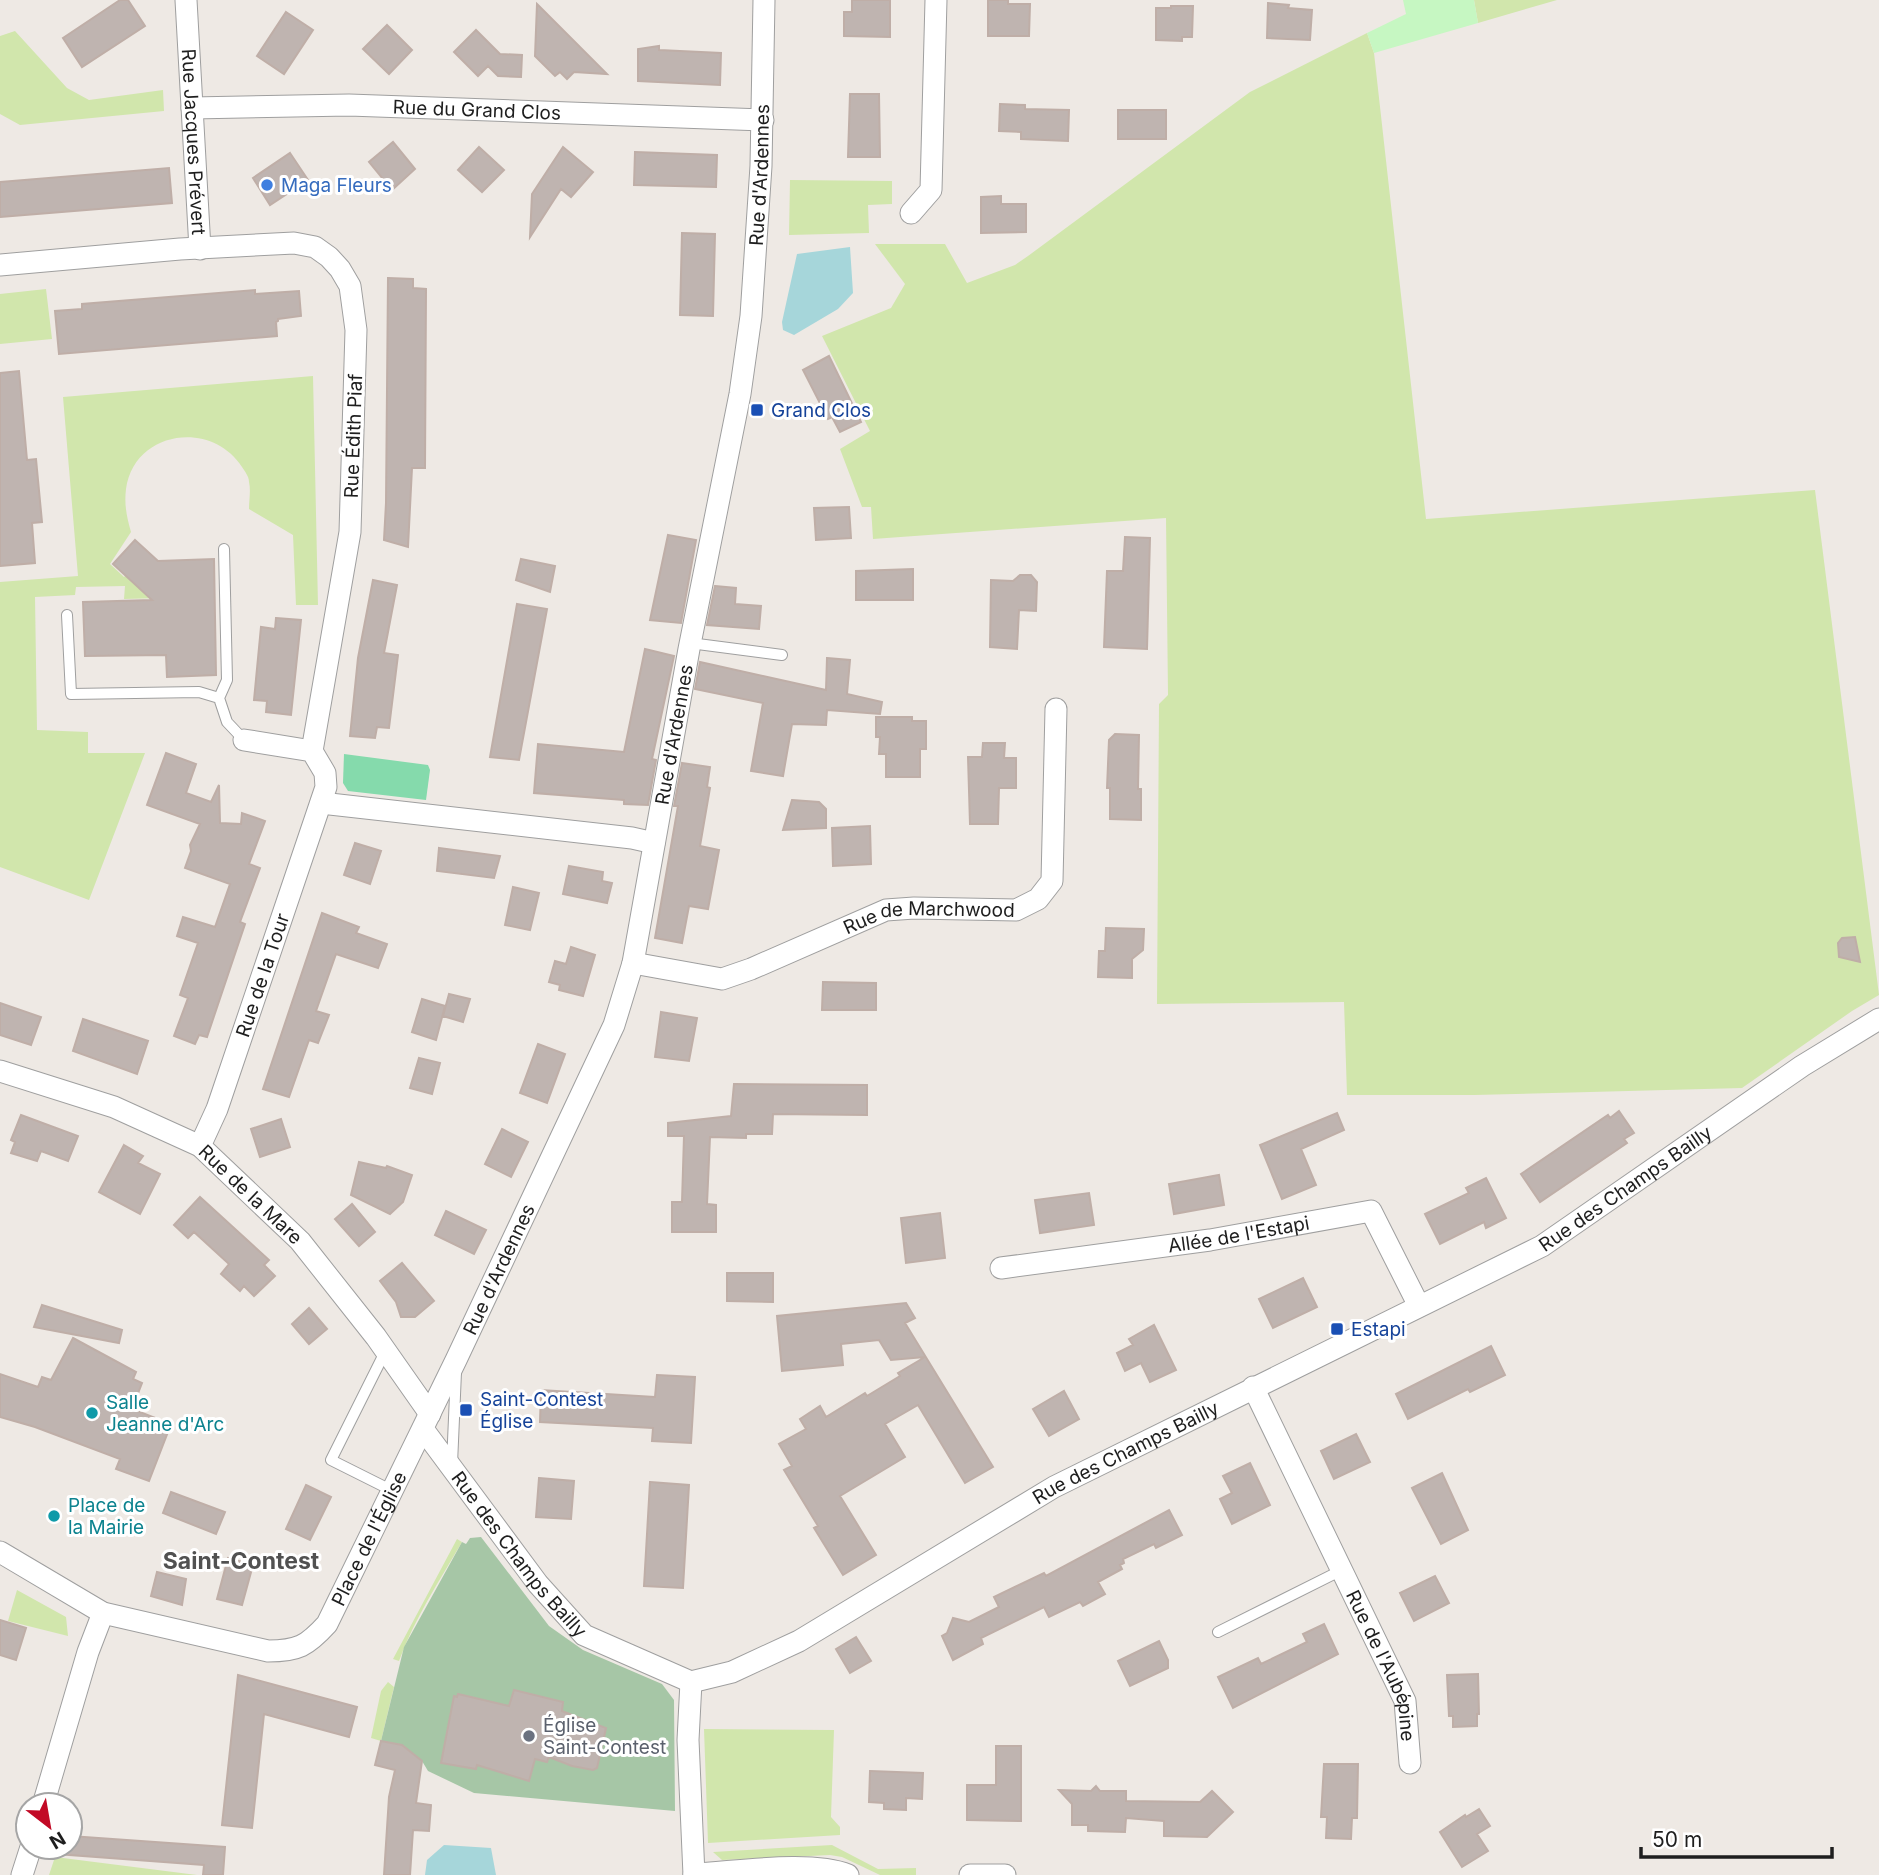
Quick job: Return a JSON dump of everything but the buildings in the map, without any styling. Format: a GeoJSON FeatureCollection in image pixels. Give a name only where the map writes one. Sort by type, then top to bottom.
{"type":"FeatureCollection","features":[{"type":"Feature","properties":{"kind":"street","name":"Rue Jacques Prévert"},"geometry":{"type":"LineString","coordinates":[[0,265],[200,249],[186,0]]}},
{"type":"Feature","properties":{"kind":"street","name":"Rue d'Ardennes"},"geometry":{"type":"LineString","coordinates":[[427,1422],[614,1025],[633,964],[690,643],[740,394],[751,316],[763,120],[764,0]]}},
{"type":"Feature","properties":{"kind":"street"},"geometry":{"type":"LineString","coordinates":[[911,212],[931,190],[936,0]]}},
{"type":"Feature","properties":{"kind":"street","name":"Rue du Grand Clos"},"geometry":{"type":"LineString","coordinates":[[192,108],[349,104],[763,120]]}},
{"type":"Feature","properties":{"kind":"street","name":"Rue Édith Piaf"},"geometry":{"type":"LineString","coordinates":[[200,249],[294,243],[315,247],[340,269],[350,286],[356,330],[350,532],[312,751]]}},
{"type":"Feature","properties":{"kind":"street","name":"Rue de Marchwood"},"geometry":{"type":"LineString","coordinates":[[633,964],[722,979],[886,910],[1016,910],[1038,899],[1052,881],[1056,709]]}},
{"type":"Feature","properties":{"kind":"street"},"geometry":{"type":"LineString","coordinates":[[244,740],[312,751]]}},
{"type":"Feature","properties":{"kind":"street","name":"Rue de la Tour"},"geometry":{"type":"LineString","coordinates":[[200,1146],[217,1109],[326,787],[325,773],[312,751]]}},
{"type":"Feature","properties":{"kind":"street"},"geometry":{"type":"LineString","coordinates":[[321,803],[632,838],[654,843]]}},
{"type":"Feature","properties":{"kind":"street","name":"Rue des Champs Bailly"},"geometry":{"type":"LineString","coordinates":[[427,1422],[452,1467],[538,1584],[584,1635],[691,1682],[732,1672],[799,1641],[1054,1487],[1542,1246],[1802,1066],[1879,1019]]}},
{"type":"Feature","properties":{"kind":"street","name":"Rue de la Mare"},"geometry":{"type":"LineString","coordinates":[[0,1071],[114,1107],[200,1146],[300,1241],[386,1350],[427,1422]]}},
{"type":"Feature","properties":{"kind":"street","name":"Allée de l'Estapi"},"geometry":{"type":"LineString","coordinates":[[1001,1268],[1210,1240],[1371,1211],[1419,1306]]}},
{"type":"Feature","properties":{"kind":"street","name":"Rue de l'Aubépine"},"geometry":{"type":"LineString","coordinates":[[1253,1387],[1405,1701],[1410,1763]]}},
{"type":"Feature","properties":{"kind":"street","name":"Place de l'Église"},"geometry":{"type":"LineString","coordinates":[[103,1613],[268,1651],[283,1651],[307,1644],[327,1624],[427,1422]]}},
{"type":"Feature","properties":{"kind":"street"},"geometry":{"type":"LineString","coordinates":[[0,1552],[103,1613],[88,1652],[47,1791]]}},
{"type":"Feature","properties":{"kind":"street"},"geometry":{"type":"LineString","coordinates":[[691,1682],[688,1740],[694,1875],[809,1867],[837,1870],[848,1875]]}},
{"type":"Feature","properties":{"kind":"street"},"geometry":{"type":"LineString","coordinates":[[970,1875],[1005,1875]]}},
{"type":"Feature","properties":{"kind":"lane"},"geometry":{"type":"LineString","coordinates":[[224,549],[227,680],[219,698],[227,722],[244,740]]}},
{"type":"Feature","properties":{"kind":"lane"},"geometry":{"type":"LineString","coordinates":[[67,615],[71,694],[199,692],[219,698]]}},
{"type":"Feature","properties":{"kind":"lane"},"geometry":{"type":"LineString","coordinates":[[690,643],[782,655]]}},
{"type":"Feature","properties":{"kind":"lane"},"geometry":{"type":"LineString","coordinates":[[386,1350],[331,1461],[393,1491]]}},
{"type":"Feature","properties":{"kind":"lane"},"geometry":{"type":"LineString","coordinates":[[452,1467],[456,1360]]}},
{"type":"Feature","properties":{"kind":"lane","name":"Rue de l'Aubépine"},"geometry":{"type":"LineString","coordinates":[[1219,1632],[1342,1570]]}},
{"type":"Feature","properties":{"kind":"green space"},"geometry":{"type":"Polygon","coordinates":[[[1403,0],[1474,0],[1478,23],[1374,53],[1367,33],[1406,14],[1403,0]]]}},
{"type":"Feature","properties":{"kind":"green space"},"geometry":{"type":"Polygon","coordinates":[[[1474,0],[1557,0],[1478,23],[1474,0]]]}},
{"type":"Feature","properties":{"kind":"green space"},"geometry":{"type":"Polygon","coordinates":[[[15,31],[67,88],[89,100],[163,90],[164,111],[20,125],[0,114],[0,36],[15,31]]]}},
{"type":"Feature","properties":{"kind":"green space"},"geometry":{"type":"Polygon","coordinates":[[[1367,33],[1374,53],[1426,519],[1815,490],[1879,995],[1742,1088],[1474,1095],[1347,1095],[1344,1002],[1157,1004],[1159,704],[1168,695],[1166,518],[873,539],[871,507],[862,507],[840,449],[870,431],[822,336],[891,308],[905,284],[875,244],[945,244],[967,283],[1015,265],[1250,92],[1367,33]]]}},
{"type":"Feature","properties":{"kind":"green space"},"geometry":{"type":"Polygon","coordinates":[[[790,180],[892,181],[892,204],[868,205],[869,233],[789,235],[790,180]]]}},
{"type":"Feature","properties":{"kind":"green space"},"geometry":{"type":"Polygon","coordinates":[[[46,289],[52,339],[0,344],[0,294],[46,289]]]}},
{"type":"Feature","properties":{"kind":"green space"},"geometry":{"type":"Polygon","coordinates":[[[313,376],[318,605],[296,605],[293,535],[249,509],[248,478],[228,452],[212,442],[175,438],[158,444],[143,454],[132,469],[126,489],[126,511],[131,532],[110,564],[124,577],[127,574],[161,598],[124,599],[125,586],[76,587],[75,595],[35,597],[37,730],[88,732],[88,753],[145,753],[89,900],[0,867],[0,582],[78,576],[63,397],[313,376]]]}},
{"type":"Feature","properties":{"kind":"green space"},"geometry":{"type":"Polygon","coordinates":[[[344,754],[428,765],[430,770],[426,800],[348,791],[343,783],[344,754]]]}},
{"type":"Feature","properties":{"kind":"green space"},"geometry":{"type":"Polygon","coordinates":[[[481,1537],[549,1626],[583,1650],[662,1684],[674,1700],[675,1811],[474,1793],[428,1771],[422,1761],[402,1745],[381,1741],[404,1647],[462,1542],[466,1544],[470,1538],[481,1537]]]}},
{"type":"Feature","properties":{"kind":"green space"},"geometry":{"type":"Polygon","coordinates":[[[457,1539],[462,1542],[420,1615],[399,1661],[393,1659],[457,1539]]]}},
{"type":"Feature","properties":{"kind":"green space"},"geometry":{"type":"Polygon","coordinates":[[[17,1590],[66,1617],[68,1636],[8,1621],[17,1590]]]}},
{"type":"Feature","properties":{"kind":"green space"},"geometry":{"type":"Polygon","coordinates":[[[388,1682],[394,1687],[381,1741],[371,1738],[381,1691],[388,1682]]]}},
{"type":"Feature","properties":{"kind":"green space"},"geometry":{"type":"Polygon","coordinates":[[[704,1729],[834,1730],[831,1817],[840,1827],[840,1835],[708,1843],[704,1729]]]}},
{"type":"Feature","properties":{"kind":"green space"},"geometry":{"type":"Polygon","coordinates":[[[832,1845],[878,1869],[916,1868],[916,1875],[880,1875],[842,1857],[830,1855],[722,1860],[713,1852],[832,1845]]]}},
{"type":"Feature","properties":{"kind":"green space"},"geometry":{"type":"Polygon","coordinates":[[[54,1861],[84,1861],[197,1875],[49,1875],[54,1861]]]}},
{"type":"Feature","properties":{"kind":"water"},"geometry":{"type":"Polygon","coordinates":[[[850,247],[853,293],[838,309],[794,335],[783,330],[782,322],[797,254],[850,247]]]}},
{"type":"Feature","properties":{"kind":"water"},"geometry":{"type":"Polygon","coordinates":[[[444,1845],[491,1848],[496,1875],[425,1875],[427,1860],[444,1845]]]}},
{"type":"Feature","properties":{"kind":"place","name":"Maga Fleurs"},"geometry":{"type":"Point","coordinates":[267,185]}},
{"type":"Feature","properties":{"kind":"place","name":"Grand Clos"},"geometry":{"type":"Point","coordinates":[757,410]}},
{"type":"Feature","properties":{"kind":"place","name":"Estapi"},"geometry":{"type":"Point","coordinates":[1337,1329]}},
{"type":"Feature","properties":{"kind":"place","name":"Saint-Contest Église"},"geometry":{"type":"Point","coordinates":[466,1410]}},
{"type":"Feature","properties":{"kind":"place","name":"Salle Jeanne d'Arc"},"geometry":{"type":"Point","coordinates":[92,1413]}},
{"type":"Feature","properties":{"kind":"place","name":"Place de la Mairie"},"geometry":{"type":"Point","coordinates":[54,1516]}},
{"type":"Feature","properties":{"kind":"place","name":"Église Saint-Contest"},"geometry":{"type":"Point","coordinates":[529,1736]}},
{"type":"Feature","properties":{"kind":"district","name":"Saint-Contest"},"geometry":{"type":"Point","coordinates":[241,1561]}}]}
